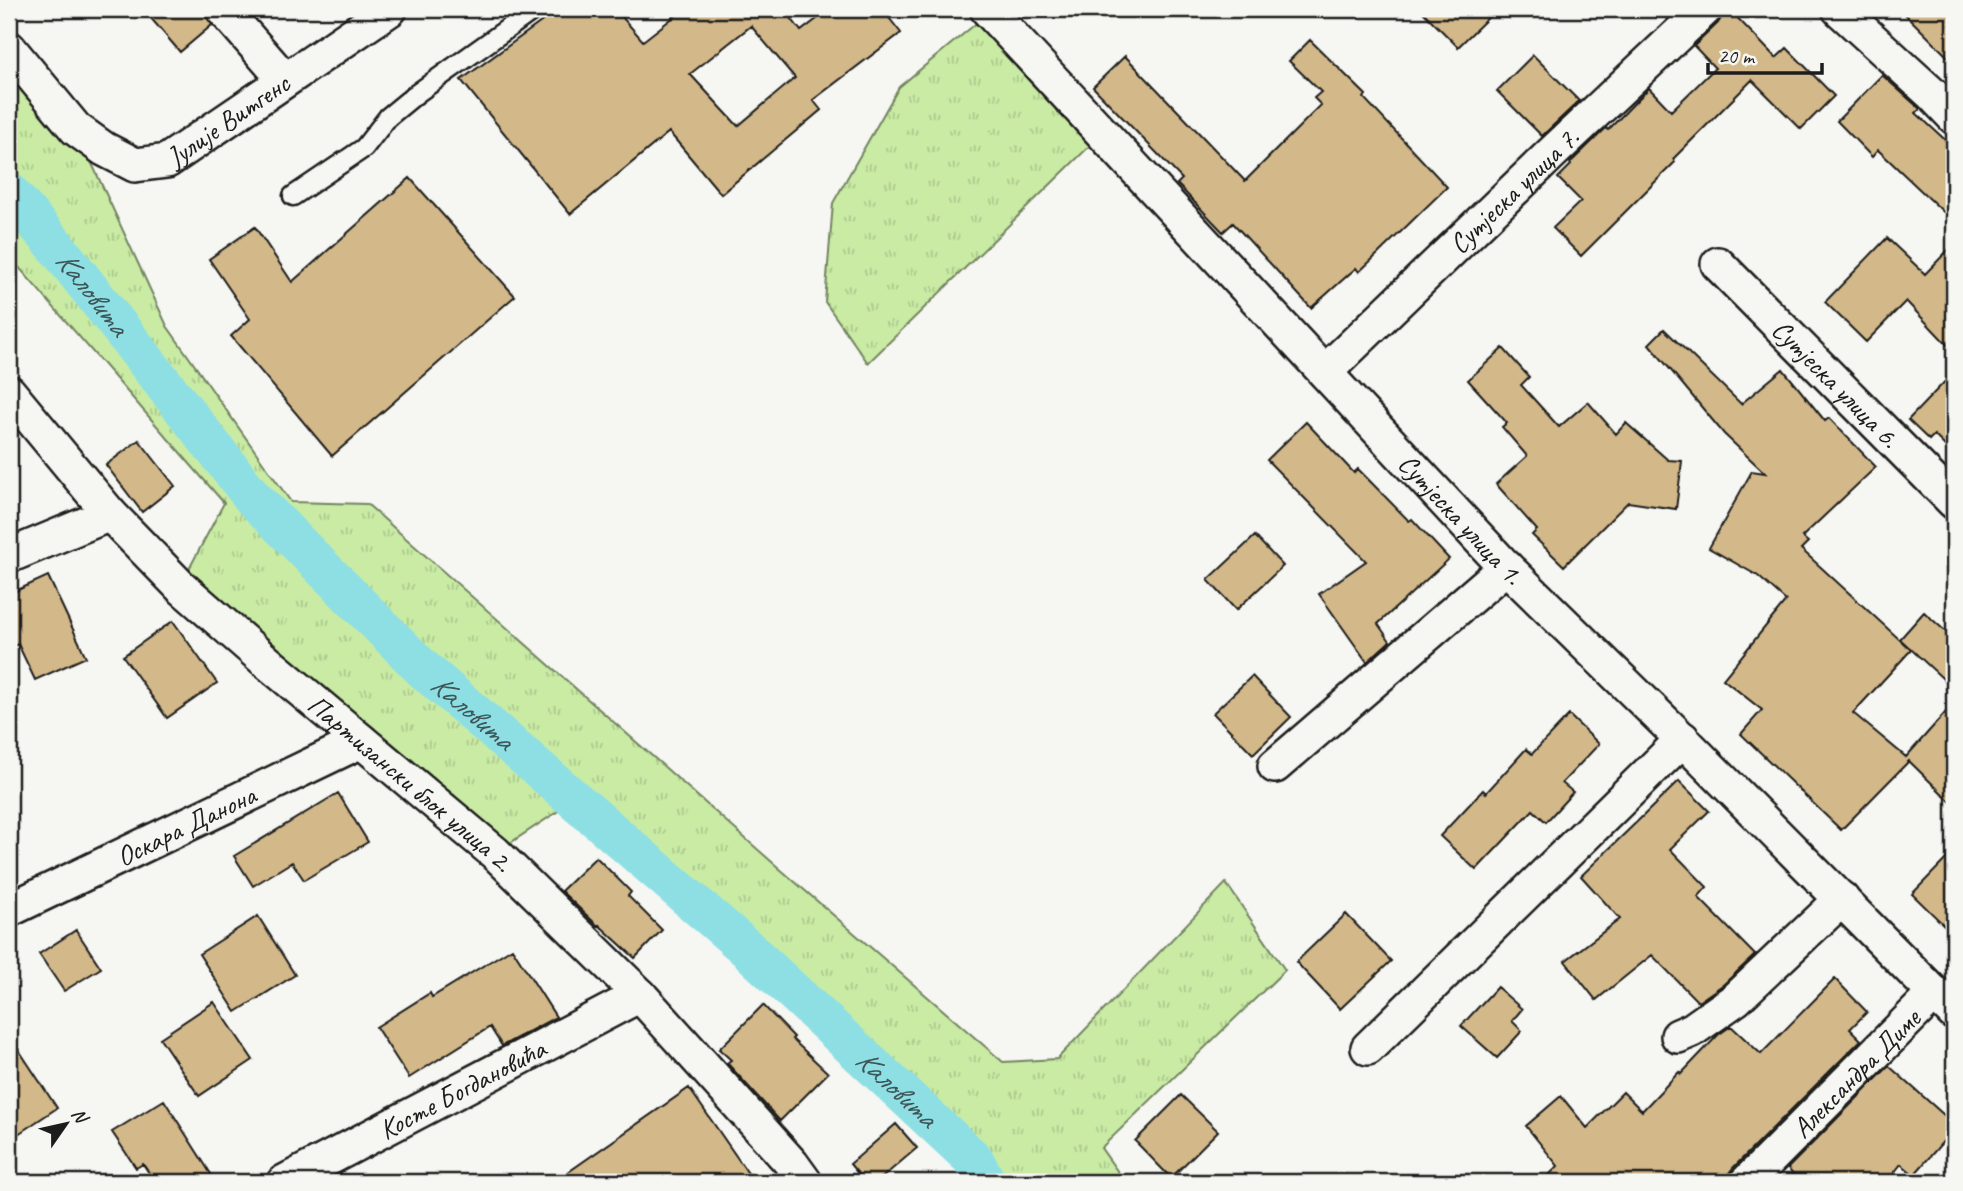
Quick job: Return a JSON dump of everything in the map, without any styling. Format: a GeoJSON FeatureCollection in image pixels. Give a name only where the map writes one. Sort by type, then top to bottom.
{"type":"FeatureCollection","features":[{"type":"Feature","properties":{"kind":"street"},"geometry":{"type":"LineString","coordinates":[[223,9],[285,80]]}},
{"type":"Feature","properties":{"kind":"street","name":"Јулије Витгенс"},"geometry":{"type":"LineString","coordinates":[[9,48],[76,129],[104,149],[135,165],[167,161],[390,9]]}},
{"type":"Feature","properties":{"kind":"street","name":"Сутјеска улица 1."},"geometry":{"type":"LineString","coordinates":[[987,9],[1506,567],[1683,739],[1945,1003]]}},
{"type":"Feature","properties":{"kind":"street","name":"Сутјеска улица 7."},"geometry":{"type":"LineString","coordinates":[[1325,372],[1705,9]]}},
{"type":"Feature","properties":{"kind":"street"},"geometry":{"type":"LineString","coordinates":[[1839,9],[1954,117]]}},
{"type":"Feature","properties":{"kind":"street","name":"Сутјеска улица 6."},"geometry":{"type":"LineString","coordinates":[[1718,264],[1954,502]]}},
{"type":"Feature","properties":{"kind":"street","name":"Партизански блок улица 2."},"geometry":{"type":"LineString","coordinates":[[9,392],[110,514],[180,586],[495,853],[640,995],[792,1164],[805,1182]]}},
{"type":"Feature","properties":{"kind":"street"},"geometry":{"type":"LineString","coordinates":[[9,556],[110,514]]}},
{"type":"Feature","properties":{"kind":"street"},"geometry":{"type":"LineString","coordinates":[[1276,766],[1506,567]]}},
{"type":"Feature","properties":{"kind":"street"},"geometry":{"type":"LineString","coordinates":[[1368,1048],[1683,739]]}},
{"type":"Feature","properties":{"kind":"street","name":"Оскара Данона"},"geometry":{"type":"LineString","coordinates":[[9,910],[361,741]]}},
{"type":"Feature","properties":{"kind":"street"},"geometry":{"type":"LineString","coordinates":[[1678,1035],[1692,1030],[1736,999],[1842,899]]}},
{"type":"Feature","properties":{"kind":"street","name":"Косте Богдановића"},"geometry":{"type":"LineString","coordinates":[[284,1182],[640,995]]}},
{"type":"Feature","properties":{"kind":"street","name":"Александра Диме"},"geometry":{"type":"LineString","coordinates":[[1747,1182],[1945,1003]]}},
{"type":"Feature","properties":{"kind":"lane"},"geometry":{"type":"LineString","coordinates":[[293,196],[363,148],[388,117],[416,94],[535,9]]}},
{"type":"Feature","properties":{"kind":"green space"},"geometry":{"type":"Polygon","coordinates":[[[990,12],[1103,133],[868,363],[825,302],[833,203],[899,87],[990,12]]]}},
{"type":"Feature","properties":{"kind":"green space"},"geometry":{"type":"Polygon","coordinates":[[[9,50],[76,129],[167,326],[291,502],[367,504],[1003,1062],[1057,1059],[1226,883],[1285,970],[1101,1148],[1125,1182],[986,1182],[974,1160],[710,917],[575,800],[495,853],[180,586],[224,503],[9,256],[9,50]]]}},
{"type":"Feature","properties":{"kind":"building"},"geometry":{"type":"Polygon","coordinates":[[[143,9],[204,9],[212,25],[180,52],[143,9]]]}},
{"type":"Feature","properties":{"kind":"building"},"geometry":{"type":"Polygon","coordinates":[[[559,9],[615,9],[643,41],[684,9],[784,9],[801,31],[830,9],[882,9],[901,33],[813,100],[821,110],[721,194],[669,132],[570,214],[461,80],[559,9]],[[751,26],[690,74],[738,126],[795,78],[751,26]]]}},
{"type":"Feature","properties":{"kind":"building"},"geometry":{"type":"Polygon","coordinates":[[[1420,9],[1497,9],[1458,47],[1420,9]]]}},
{"type":"Feature","properties":{"kind":"building"},"geometry":{"type":"Polygon","coordinates":[[[1724,9],[1729,9],[1776,58],[1787,48],[1834,96],[1801,129],[1752,80],[1581,256],[1553,228],[1581,201],[1558,178],[1570,163],[1606,128],[1608,130],[1649,88],[1671,111],[1715,68],[1694,46],[1718,23],[1724,9]]]}},
{"type":"Feature","properties":{"kind":"building"},"geometry":{"type":"Polygon","coordinates":[[[1900,9],[1954,9],[1954,63],[1900,9]]]}},
{"type":"Feature","properties":{"kind":"building"},"geometry":{"type":"Polygon","coordinates":[[[1310,40],[1366,95],[1364,98],[1447,187],[1359,272],[1356,268],[1311,308],[1233,223],[1223,232],[1177,184],[1182,179],[1093,87],[1125,56],[1245,181],[1321,105],[1314,98],[1321,92],[1289,61],[1310,40]]]}},
{"type":"Feature","properties":{"kind":"building"},"geometry":{"type":"Polygon","coordinates":[[[1533,55],[1579,101],[1542,136],[1497,91],[1533,55]]]}},
{"type":"Feature","properties":{"kind":"building"},"geometry":{"type":"Polygon","coordinates":[[[1882,75],[1920,109],[1916,113],[1954,148],[1954,222],[1878,150],[1872,157],[1837,121],[1882,75]]]}},
{"type":"Feature","properties":{"kind":"building"},"geometry":{"type":"Polygon","coordinates":[[[410,178],[515,296],[332,456],[231,336],[250,319],[209,259],[255,227],[292,282],[410,178]]]}},
{"type":"Feature","properties":{"kind":"building"},"geometry":{"type":"Polygon","coordinates":[[[1887,238],[1925,274],[1954,244],[1954,352],[1906,301],[1866,342],[1825,302],[1887,238]]]}},
{"type":"Feature","properties":{"kind":"building"},"geometry":{"type":"Polygon","coordinates":[[[1664,329],[1741,404],[1783,369],[1825,421],[1829,418],[1876,467],[1802,537],[1808,542],[1801,549],[1911,650],[1853,713],[1906,757],[1954,703],[1954,805],[1909,761],[1841,830],[1741,734],[1762,710],[1723,679],[1786,601],[1758,576],[1709,548],[1752,471],[1765,473],[1724,434],[1649,344],[1664,329]]]}},
{"type":"Feature","properties":{"kind":"building"},"geometry":{"type":"Polygon","coordinates":[[[1503,348],[1529,377],[1521,385],[1559,427],[1588,402],[1616,434],[1626,423],[1668,460],[1682,461],[1676,509],[1628,502],[1564,566],[1532,535],[1537,530],[1496,484],[1527,456],[1502,427],[1507,423],[1468,380],[1503,348]]]}},
{"type":"Feature","properties":{"kind":"building"},"geometry":{"type":"Polygon","coordinates":[[[1954,372],[1954,455],[1934,435],[1929,440],[1908,420],[1954,372]]]}},
{"type":"Feature","properties":{"kind":"building"},"geometry":{"type":"Polygon","coordinates":[[[1306,422],[1354,473],[1358,469],[1409,521],[1412,519],[1449,559],[1378,624],[1390,641],[1367,662],[1319,594],[1366,561],[1267,460],[1306,422]]]}},
{"type":"Feature","properties":{"kind":"building"},"geometry":{"type":"Polygon","coordinates":[[[139,440],[175,486],[142,512],[106,465],[139,440]]]}},
{"type":"Feature","properties":{"kind":"building"},"geometry":{"type":"Polygon","coordinates":[[[1255,536],[1283,566],[1236,610],[1208,580],[1255,536]]]}},
{"type":"Feature","properties":{"kind":"building"},"geometry":{"type":"Polygon","coordinates":[[[48,576],[86,657],[35,680],[18,644],[9,648],[9,594],[48,576]]]}},
{"type":"Feature","properties":{"kind":"building"},"geometry":{"type":"Polygon","coordinates":[[[1924,612],[1954,639],[1954,689],[1900,639],[1924,612]]]}},
{"type":"Feature","properties":{"kind":"building"},"geometry":{"type":"Polygon","coordinates":[[[173,621],[217,683],[167,718],[123,656],[173,621]]]}},
{"type":"Feature","properties":{"kind":"building"},"geometry":{"type":"Polygon","coordinates":[[[1252,676],[1291,717],[1253,754],[1213,713],[1252,676]]]}},
{"type":"Feature","properties":{"kind":"building"},"geometry":{"type":"Polygon","coordinates":[[[1569,715],[1599,744],[1562,783],[1573,792],[1546,822],[1533,810],[1476,870],[1440,836],[1483,790],[1486,793],[1526,749],[1532,754],[1569,715]]]}},
{"type":"Feature","properties":{"kind":"building"},"geometry":{"type":"Polygon","coordinates":[[[1679,781],[1709,811],[1670,849],[1707,887],[1698,897],[1755,955],[1724,984],[1698,1002],[1652,955],[1596,1000],[1565,961],[1620,919],[1581,876],[1679,781]]]}},
{"type":"Feature","properties":{"kind":"building"},"geometry":{"type":"Polygon","coordinates":[[[338,793],[368,842],[304,880],[292,862],[253,886],[234,856],[338,793]]]}},
{"type":"Feature","properties":{"kind":"building"},"geometry":{"type":"Polygon","coordinates":[[[1954,851],[1954,935],[1912,894],[1954,851]]]}},
{"type":"Feature","properties":{"kind":"building"},"geometry":{"type":"Polygon","coordinates":[[[596,857],[631,892],[628,896],[662,930],[635,958],[561,891],[596,857]]]}},
{"type":"Feature","properties":{"kind":"building"},"geometry":{"type":"Polygon","coordinates":[[[1346,914],[1391,961],[1340,1009],[1296,962],[1346,914]]]}},
{"type":"Feature","properties":{"kind":"building"},"geometry":{"type":"Polygon","coordinates":[[[258,916],[295,975],[236,1012],[199,954],[258,916]]]}},
{"type":"Feature","properties":{"kind":"building"},"geometry":{"type":"Polygon","coordinates":[[[76,930],[101,968],[64,991],[39,954],[76,930]]]}},
{"type":"Feature","properties":{"kind":"building"},"geometry":{"type":"Polygon","coordinates":[[[512,948],[556,1017],[502,1046],[490,1027],[409,1078],[376,1027],[430,993],[432,997],[512,948]]]}},
{"type":"Feature","properties":{"kind":"building"},"geometry":{"type":"Polygon","coordinates":[[[1835,979],[1867,1012],[1850,1029],[1861,1040],[1722,1182],[1542,1182],[1558,1166],[1526,1126],[1561,1096],[1587,1128],[1623,1092],[1642,1111],[1679,1072],[1681,1074],[1718,1035],[1731,1026],[1761,1054],[1835,979]]]}},
{"type":"Feature","properties":{"kind":"building"},"geometry":{"type":"Polygon","coordinates":[[[1497,987],[1522,1009],[1512,1021],[1522,1031],[1497,1058],[1461,1026],[1497,987]]]}},
{"type":"Feature","properties":{"kind":"building"},"geometry":{"type":"Polygon","coordinates":[[[214,1002],[253,1060],[199,1096],[160,1038],[214,1002]]]}},
{"type":"Feature","properties":{"kind":"building"},"geometry":{"type":"Polygon","coordinates":[[[763,1005],[794,1037],[792,1039],[828,1073],[780,1121],[727,1063],[731,1060],[719,1049],[763,1005]]]}},
{"type":"Feature","properties":{"kind":"building"},"geometry":{"type":"Polygon","coordinates":[[[9,1035],[57,1108],[9,1140],[9,1035]]]}},
{"type":"Feature","properties":{"kind":"building"},"geometry":{"type":"Polygon","coordinates":[[[1889,1066],[1954,1124],[1954,1129],[1914,1175],[1901,1164],[1887,1182],[1798,1182],[1788,1168],[1889,1066]]]}},
{"type":"Feature","properties":{"kind":"building"},"geometry":{"type":"Polygon","coordinates":[[[689,1088],[754,1182],[554,1182],[689,1088]]]}},
{"type":"Feature","properties":{"kind":"building"},"geometry":{"type":"Polygon","coordinates":[[[1181,1095],[1218,1131],[1171,1178],[1135,1141],[1181,1095]]]}},
{"type":"Feature","properties":{"kind":"building"},"geometry":{"type":"Polygon","coordinates":[[[164,1100],[216,1182],[155,1182],[143,1164],[136,1168],[112,1132],[164,1100]]]}},
{"type":"Feature","properties":{"kind":"building"},"geometry":{"type":"Polygon","coordinates":[[[896,1124],[917,1148],[877,1182],[865,1182],[850,1164],[896,1124]]]}},
{"type":"Feature","properties":{"kind":"waterway","name":"Каловита"},"geometry":{"type":"LineString","coordinates":[[9,192],[55,245],[253,498],[423,669],[744,946],[974,1160],[986,1182]]}}]}
